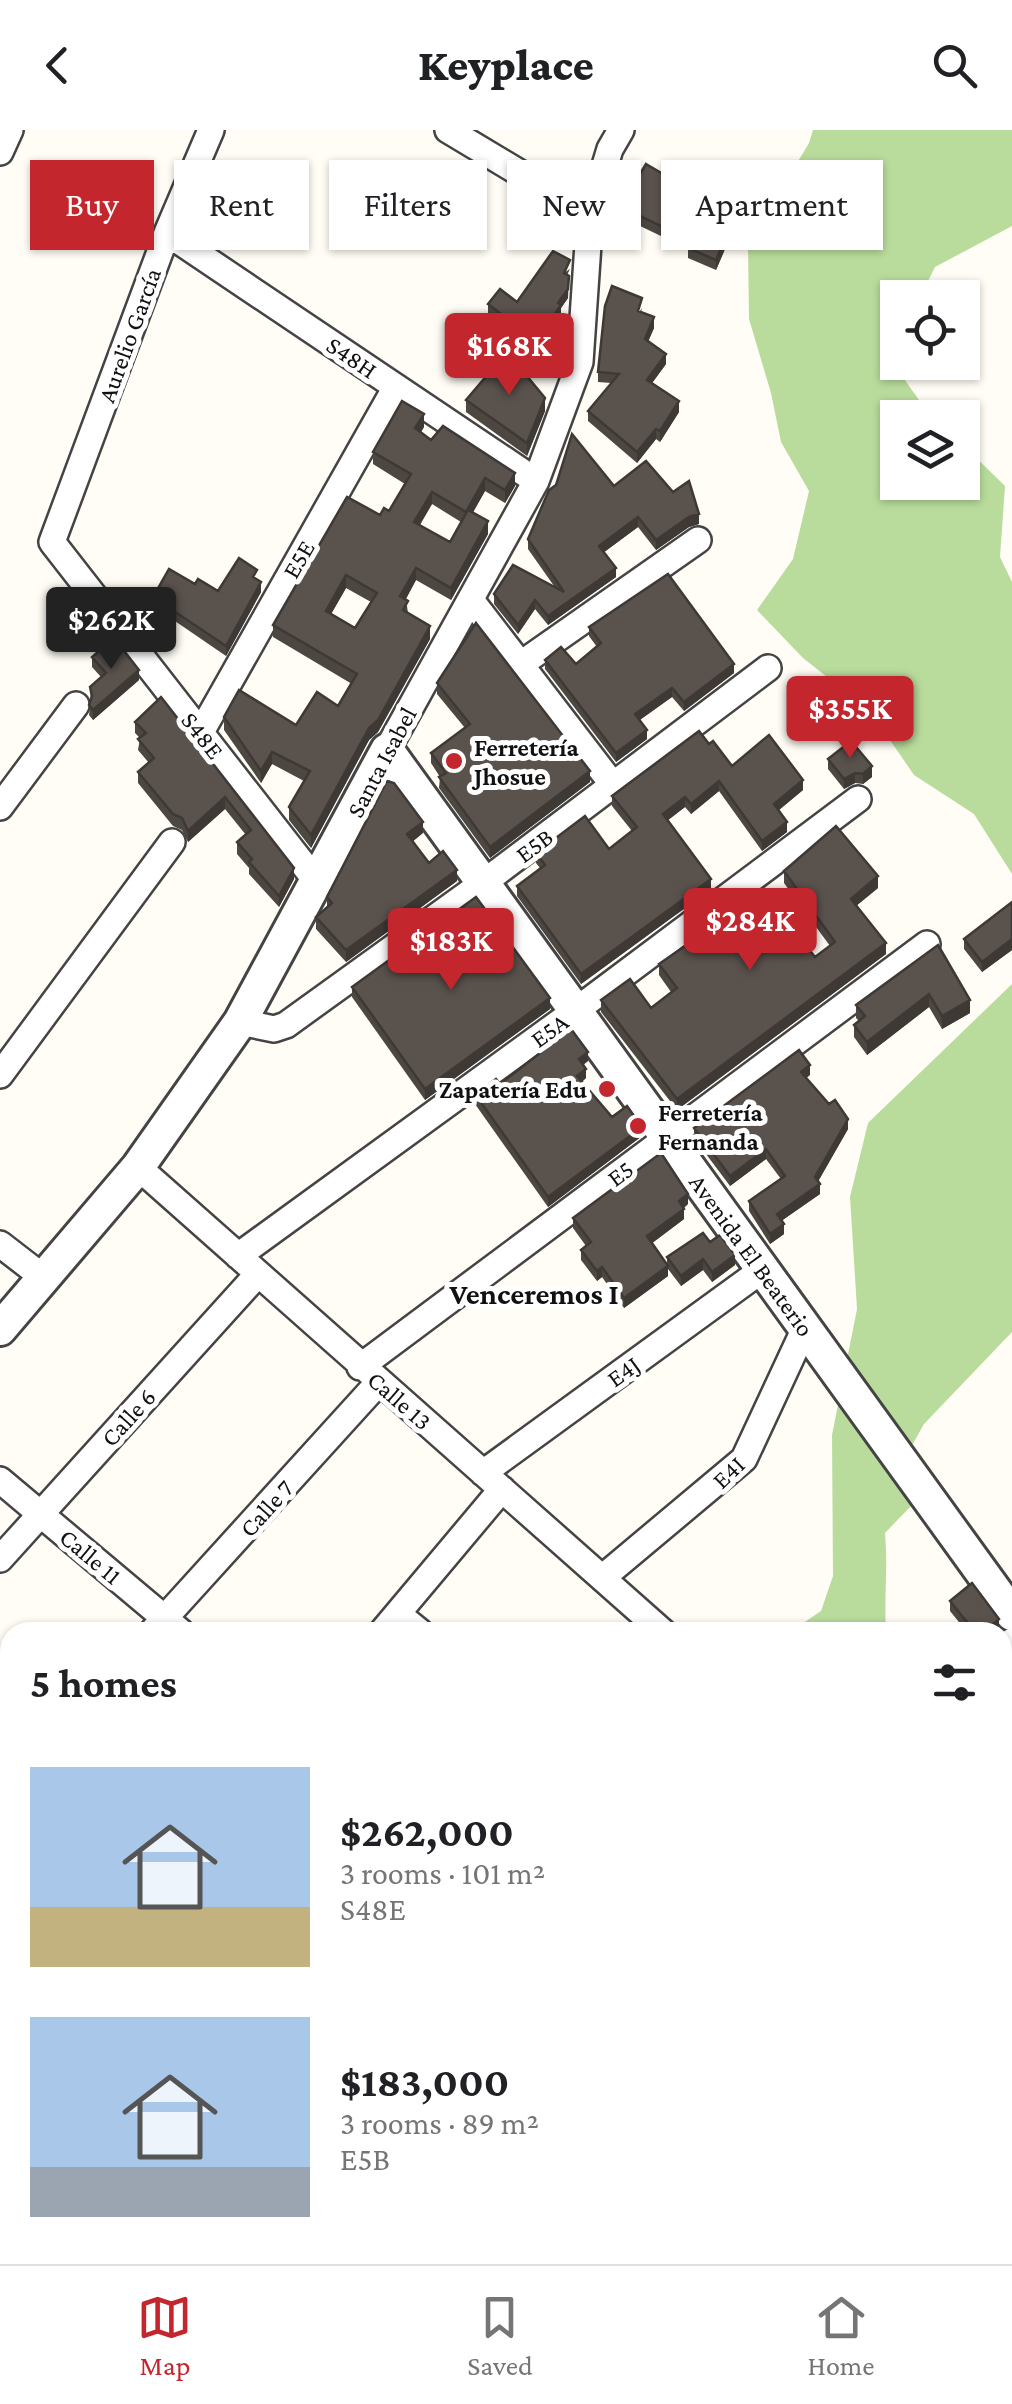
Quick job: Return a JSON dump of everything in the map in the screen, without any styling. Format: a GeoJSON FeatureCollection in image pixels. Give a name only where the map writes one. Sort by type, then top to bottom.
{"type":"FeatureCollection","features":[{"type":"Feature","properties":{"kind":"street","name":"Aurelio García"},"geometry":{"type":"LineString","coordinates":[[52,542],[168,233],[211,130]]}},
{"type":"Feature","properties":{"kind":"street"},"geometry":{"type":"LineString","coordinates":[[448,130],[507,165]]}},
{"type":"Feature","properties":{"kind":"street","name":"Santa Isabel"},"geometry":{"type":"LineString","coordinates":[[606,160],[621,130]]}},
{"type":"Feature","properties":{"kind":"street","name":"S48H"},"geometry":{"type":"LineString","coordinates":[[168,233],[536,482]]}},
{"type":"Feature","properties":{"kind":"street","name":"Santa Isabel"},"geometry":{"type":"LineString","coordinates":[[0,1329],[138,1167],[240,1022],[536,482],[580,362],[588,250]]}},
{"type":"Feature","properties":{"kind":"street","name":"E5E"},"geometry":{"type":"LineString","coordinates":[[200,732],[396,387]]}},
{"type":"Feature","properties":{"kind":"street"},"geometry":{"type":"LineString","coordinates":[[521,664],[698,540]]}},
{"type":"Feature","properties":{"kind":"street","name":"S48E"},"geometry":{"type":"LineString","coordinates":[[52,542],[318,882]]}},
{"type":"Feature","properties":{"kind":"street"},"geometry":{"type":"LineString","coordinates":[[470,600],[613,784]]}},
{"type":"Feature","properties":{"kind":"street","name":"E5B"},"geometry":{"type":"LineString","coordinates":[[240,1022],[263,1028],[286,1025],[484,883],[768,668]]}},
{"type":"Feature","properties":{"kind":"street"},"geometry":{"type":"LineString","coordinates":[[0,807],[76,705]]}},
{"type":"Feature","properties":{"kind":"street","name":"Avenida El Beaterio"},"geometry":{"type":"LineString","coordinates":[[387,750],[1012,1614]]}},
{"type":"Feature","properties":{"kind":"street","name":"E5A"},"geometry":{"type":"LineString","coordinates":[[238,1256],[576,1011],[858,799]]}},
{"type":"Feature","properties":{"kind":"street"},"geometry":{"type":"LineString","coordinates":[[5,1058],[172,842]]}},
{"type":"Feature","properties":{"kind":"street","name":"E5"},"geometry":{"type":"LineString","coordinates":[[370,1374],[667,1138],[927,944]]}},
{"type":"Feature","properties":{"kind":"street","name":"Calle 13"},"geometry":{"type":"LineString","coordinates":[[138,1167],[256,1276],[652,1622]]}},
{"type":"Feature","properties":{"kind":"street"},"geometry":{"type":"LineString","coordinates":[[0,1244],[44,1278]]}},
{"type":"Feature","properties":{"kind":"street","name":"E4J"},"geometry":{"type":"LineString","coordinates":[[391,1622],[492,1481],[762,1270]]}},
{"type":"Feature","properties":{"kind":"street","name":"Calle 6"},"geometry":{"type":"LineString","coordinates":[[0,1559],[256,1276]]}},
{"type":"Feature","properties":{"kind":"street","name":"E4I"},"geometry":{"type":"LineString","coordinates":[[602,1578],[744,1459],[804,1328]]}},
{"type":"Feature","properties":{"kind":"street","name":"Calle 7"},"geometry":{"type":"LineString","coordinates":[[171,1622],[370,1374]]}},
{"type":"Feature","properties":{"kind":"street","name":"Calle 11"},"geometry":{"type":"LineString","coordinates":[[0,1480],[159,1622]]}},
{"type":"Feature","properties":{"kind":"green space"},"geometry":{"type":"Polygon","coordinates":[[[813,130],[1012,130],[1012,226],[935,267],[928,280],[880,280],[880,380],[905,380],[919,400],[880,400],[880,500],[980,500],[980,462],[1005,486],[1000,557],[1012,582],[1012,874],[974,814],[914,775],[870,711],[803,658],[757,610],[793,559],[809,491],[781,442],[749,319],[748,250],[883,250],[883,160],[799,160],[813,130]]]}},
{"type":"Feature","properties":{"kind":"green space"},"geometry":{"type":"Polygon","coordinates":[[[1012,984],[1012,1332],[924,1424],[894,1477],[912,1505],[885,1533],[886,1622],[805,1622],[821,1611],[833,1576],[832,1435],[857,1309],[850,1197],[868,1123],[1012,984]]]}},
{"type":"Feature","properties":{"kind":"building"},"geometry":{"type":"Polygon","coordinates":[[[646,164],[661,173],[661,226],[641,216],[641,172],[646,164]]]}},
{"type":"Feature","properties":{"kind":"building"},"geometry":{"type":"Polygon","coordinates":[[[693,250],[720,250],[716,260],[693,250]]]}},
{"type":"Feature","properties":{"kind":"building"},"geometry":{"type":"Polygon","coordinates":[[[553,251],[570,260],[564,273],[569,276],[568,289],[536,341],[488,304],[500,289],[517,302],[553,251]]]}},
{"type":"Feature","properties":{"kind":"building"},"geometry":{"type":"Polygon","coordinates":[[[612,286],[642,298],[638,311],[654,317],[645,339],[666,354],[647,380],[679,401],[660,431],[656,429],[637,452],[588,411],[619,374],[598,372],[605,306],[612,286]]]}},
{"type":"Feature","properties":{"kind":"building"},"geometry":{"type":"Polygon","coordinates":[[[507,352],[545,398],[527,443],[466,400],[507,352]]]}},
{"type":"Feature","properties":{"kind":"building"},"geometry":{"type":"Polygon","coordinates":[[[402,401],[424,414],[415,428],[431,440],[443,426],[515,473],[505,490],[485,478],[466,512],[432,492],[414,522],[450,542],[468,510],[488,521],[451,588],[416,568],[400,596],[408,601],[403,610],[430,626],[311,835],[289,807],[310,771],[272,752],[261,771],[224,717],[239,690],[296,725],[317,692],[338,706],[357,674],[273,625],[347,497],[380,515],[384,508],[389,511],[411,474],[373,452],[402,401]],[[346,575],[326,611],[355,628],[377,593],[346,575]]]}},
{"type":"Feature","properties":{"kind":"building"},"geometry":{"type":"Polygon","coordinates":[[[572,434],[614,486],[646,461],[673,492],[689,481],[699,514],[656,540],[638,517],[599,546],[616,568],[548,616],[535,600],[518,625],[494,594],[513,565],[564,592],[528,539],[549,490],[556,485],[572,434]]]}},
{"type":"Feature","properties":{"kind":"building"},"geometry":{"type":"Polygon","coordinates":[[[239,558],[257,570],[253,577],[261,582],[226,646],[153,597],[169,569],[195,584],[198,579],[218,591],[239,558]]]}},
{"type":"Feature","properties":{"kind":"building"},"geometry":{"type":"Polygon","coordinates":[[[668,574],[734,664],[684,702],[672,688],[635,714],[647,730],[616,753],[545,660],[561,647],[576,664],[601,643],[589,627],[668,574]]]}},
{"type":"Feature","properties":{"kind":"building"},"geometry":{"type":"Polygon","coordinates":[[[476,623],[590,771],[490,847],[439,777],[446,773],[431,753],[470,724],[437,683],[476,623]]]}},
{"type":"Feature","properties":{"kind":"building"},"geometry":{"type":"Polygon","coordinates":[[[114,638],[139,670],[93,710],[89,705],[90,687],[106,673],[92,657],[114,638]]]}},
{"type":"Feature","properties":{"kind":"building"},"geometry":{"type":"Polygon","coordinates":[[[161,697],[294,868],[279,896],[237,842],[251,830],[225,797],[188,831],[182,818],[173,814],[138,772],[154,758],[138,739],[146,733],[135,722],[161,697]]]}},
{"type":"Feature","properties":{"kind":"building"},"geometry":{"type":"Polygon","coordinates":[[[699,731],[709,744],[713,741],[732,766],[769,735],[803,780],[774,804],[787,822],[762,841],[719,781],[691,804],[685,797],[663,814],[711,879],[581,974],[517,886],[545,865],[536,853],[585,816],[609,849],[637,827],[612,796],[699,731]]]}},
{"type":"Feature","properties":{"kind":"building"},"geometry":{"type":"Polygon","coordinates":[[[851,741],[872,766],[863,774],[855,773],[844,779],[828,759],[851,741]]]}},
{"type":"Feature","properties":{"kind":"building"},"geometry":{"type":"Polygon","coordinates":[[[387,781],[394,783],[423,822],[407,834],[429,863],[443,851],[457,870],[346,950],[316,917],[332,903],[327,897],[387,781]]]}},
{"type":"Feature","properties":{"kind":"building"},"geometry":{"type":"Polygon","coordinates":[[[836,826],[878,876],[851,899],[886,943],[677,1099],[601,1000],[630,979],[651,1008],[677,988],[659,964],[685,946],[687,949],[737,912],[759,942],[786,921],[815,957],[835,942],[784,871],[836,826]]]}},
{"type":"Feature","properties":{"kind":"building"},"geometry":{"type":"Polygon","coordinates":[[[476,897],[550,998],[425,1089],[352,987],[476,897]]]}},
{"type":"Feature","properties":{"kind":"building"},"geometry":{"type":"Polygon","coordinates":[[[1012,902],[1012,939],[982,962],[964,939],[1012,902]]]}},
{"type":"Feature","properties":{"kind":"building"},"geometry":{"type":"Polygon","coordinates":[[[938,945],[970,1000],[942,1016],[929,994],[867,1042],[854,1025],[865,1016],[856,1005],[938,945]]]}},
{"type":"Feature","properties":{"kind":"building"},"geometry":{"type":"Polygon","coordinates":[[[571,1029],[588,1052],[579,1059],[586,1069],[577,1076],[612,1117],[627,1106],[642,1127],[548,1197],[475,1094],[496,1079],[500,1084],[571,1029]]]}},
{"type":"Feature","properties":{"kind":"building"},"geometry":{"type":"Polygon","coordinates":[[[799,1050],[810,1065],[801,1072],[829,1104],[835,1100],[848,1119],[815,1177],[820,1184],[777,1214],[784,1224],[770,1234],[749,1201],[785,1176],[766,1149],[730,1176],[694,1128],[799,1050]]]}},
{"type":"Feature","properties":{"kind":"building"},"geometry":{"type":"Polygon","coordinates":[[[661,1153],[688,1194],[679,1201],[684,1209],[647,1236],[668,1266],[624,1298],[602,1267],[597,1271],[581,1250],[591,1242],[573,1218],[661,1153]]]}},
{"type":"Feature","properties":{"kind":"building"},"geometry":{"type":"Polygon","coordinates":[[[703,1233],[710,1242],[720,1235],[735,1255],[712,1272],[703,1259],[681,1276],[667,1257],[703,1233]]]}},
{"type":"Feature","properties":{"kind":"building"},"geometry":{"type":"Polygon","coordinates":[[[972,1583],[999,1619],[967,1622],[950,1601],[972,1583]]]}},
{"type":"Feature","properties":{"kind":"place","name":"Ferretería Jhosue"},"geometry":{"type":"Point","coordinates":[454,761]}},
{"type":"Feature","properties":{"kind":"place","name":"Zapatería Edu"},"geometry":{"type":"Point","coordinates":[607,1089]}},
{"type":"Feature","properties":{"kind":"place","name":"Ferretería Fernanda"},"geometry":{"type":"Point","coordinates":[638,1126]}},
{"type":"Feature","properties":{"kind":"district","name":"Venceremos I"},"geometry":{"type":"Point","coordinates":[534,1294]}}]}
